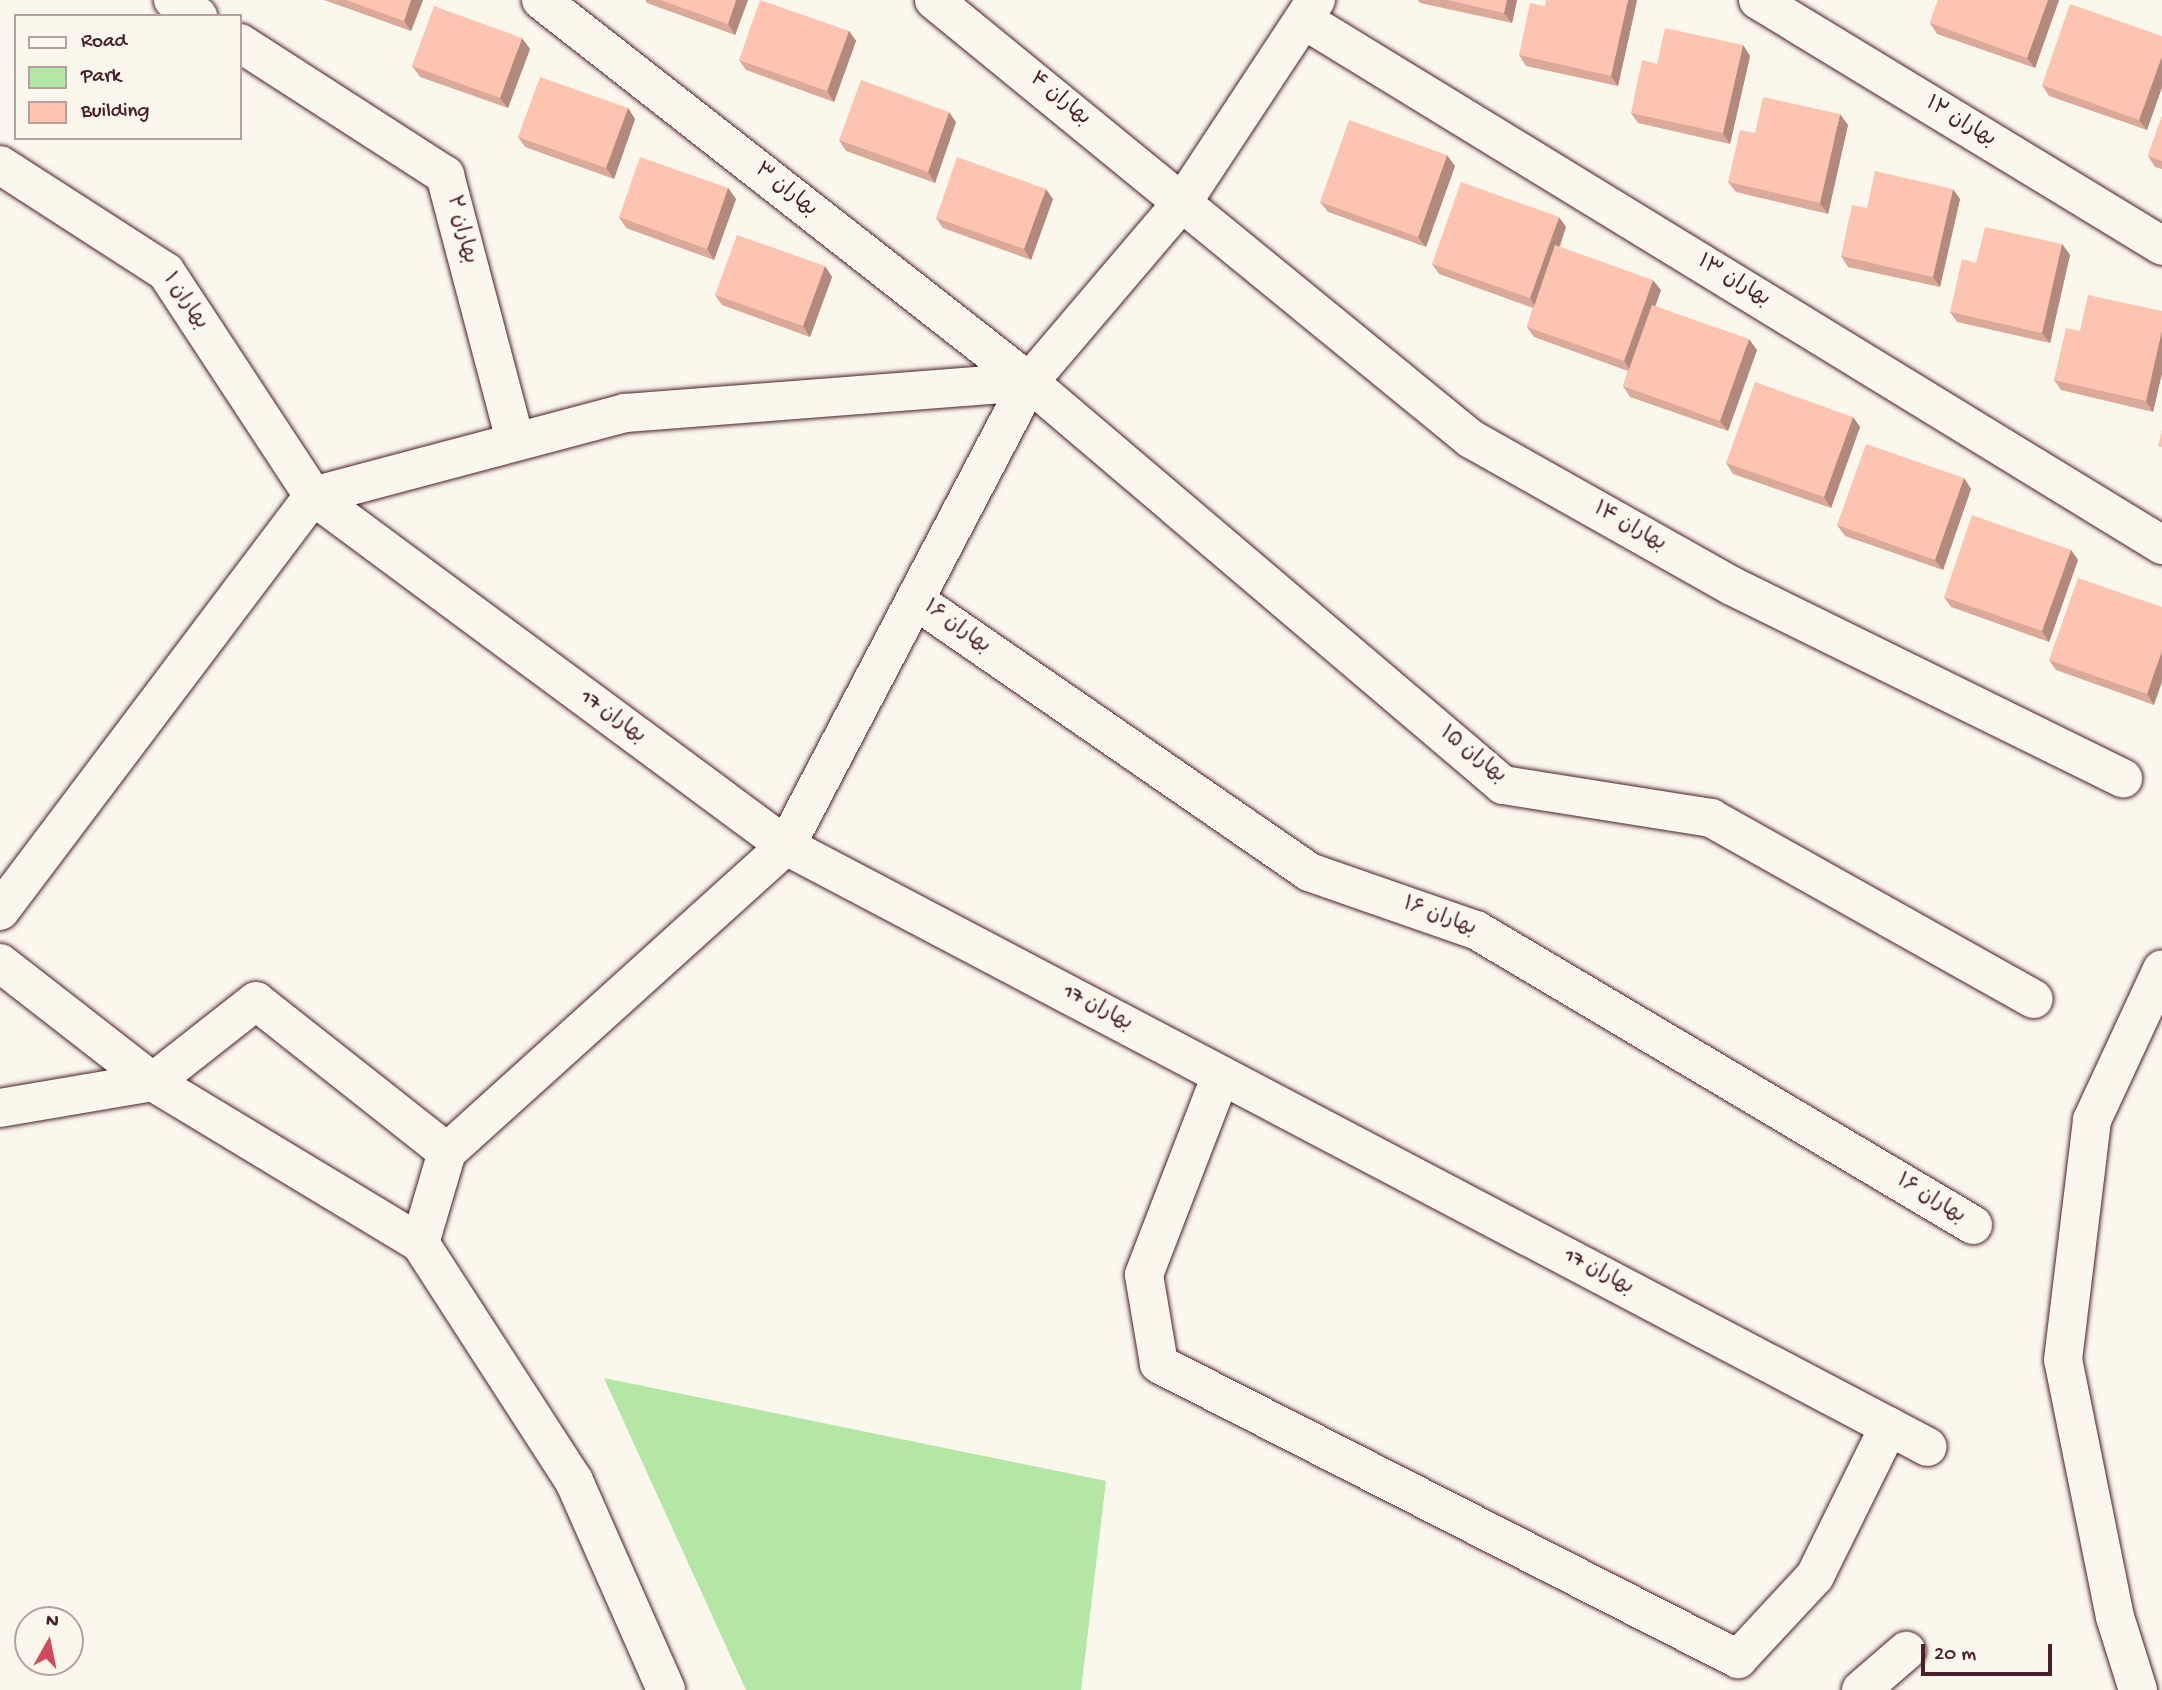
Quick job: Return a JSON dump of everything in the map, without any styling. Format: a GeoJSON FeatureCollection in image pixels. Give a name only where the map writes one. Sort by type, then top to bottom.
{"type":"FeatureCollection","features":[{"type":"Feature","properties":{"kind":"street"},"geometry":{"type":"LineString","coordinates":[[173,0],[195,14]]}},
{"type":"Feature","properties":{"kind":"street","name":"بهاران ۳"},"geometry":{"type":"LineString","coordinates":[[541,0],[1029,382]]}},
{"type":"Feature","properties":{"kind":"street","name":"بهاران ۴"},"geometry":{"type":"LineString","coordinates":[[934,0],[1184,200]]}},
{"type":"Feature","properties":{"kind":"street","name":"بهاران ۱۲"},"geometry":{"type":"LineString","coordinates":[[1758,0],[2162,246]]}},
{"type":"Feature","properties":{"kind":"street"},"geometry":{"type":"LineString","coordinates":[[420,1243],[447,1152],[786,846],[1029,382],[1184,200],[1310,10]]}},
{"type":"Feature","properties":{"kind":"street","name":"بهاران ۱۳"},"geometry":{"type":"LineString","coordinates":[[1310,10],[2162,545]]}},
{"type":"Feature","properties":{"kind":"street","name":"بهاران ۲"},"geometry":{"type":"LineString","coordinates":[[242,44],[445,175],[515,440]]}},
{"type":"Feature","properties":{"kind":"street","name":"بهاران ۱"},"geometry":{"type":"LineString","coordinates":[[0,165],[166,272],[313,496]]}},
{"type":"Feature","properties":{"kind":"street","name":"بهاران ۱۴"},"geometry":{"type":"LineString","coordinates":[[1184,200],[1471,439],[1732,586],[2123,778]]}},
{"type":"Feature","properties":{"kind":"street"},"geometry":{"type":"LineString","coordinates":[[0,911],[313,496],[515,440],[625,413],[1029,382]]}},
{"type":"Feature","properties":{"kind":"street","name":"بهاران ۱۵"},"geometry":{"type":"LineString","coordinates":[[1029,382],[1503,785],[1711,818],[2034,999]]}},
{"type":"Feature","properties":{"kind":"street","name":"بهاران 17"},"geometry":{"type":"LineString","coordinates":[[313,496],[786,846],[1928,1447]]}},
{"type":"Feature","properties":{"kind":"street","name":"بهاران ۱۶"},"geometry":{"type":"LineString","coordinates":[[915,600],[1310,872],[1476,930],[1973,1225]]}},
{"type":"Feature","properties":{"kind":"street"},"geometry":{"type":"LineString","coordinates":[[0,963],[153,1082],[420,1243],[574,1481],[666,1690]]}},
{"type":"Feature","properties":{"kind":"street"},"geometry":{"type":"LineString","coordinates":[[2138,1690],[2115,1617],[2063,1360],[2092,1120],[2162,969]]}},
{"type":"Feature","properties":{"kind":"street"},"geometry":{"type":"LineString","coordinates":[[0,1108],[153,1082],[256,1002],[447,1152]]}},
{"type":"Feature","properties":{"kind":"street"},"geometry":{"type":"LineString","coordinates":[[1221,1075],[1144,1275],[1159,1364],[1738,1659],[1815,1576],[1889,1426]]}},
{"type":"Feature","properties":{"kind":"street"},"geometry":{"type":"LineString","coordinates":[[1861,1690],[1906,1651]]}},
{"type":"Feature","properties":{"kind":"green space"},"geometry":{"type":"Polygon","coordinates":[[[604,1378],[1106,1481],[1081,1690],[746,1690],[604,1378]]]}},
{"type":"Feature","properties":{"kind":"building"},"geometry":{"type":"Polygon","coordinates":[[[346,0],[411,0],[404,21],[346,0]]]}},
{"type":"Feature","properties":{"kind":"building"},"geometry":{"type":"Polygon","coordinates":[[[660,0],[736,0],[728,24],[660,0]]]}},
{"type":"Feature","properties":{"kind":"building"},"geometry":{"type":"Polygon","coordinates":[[[760,0],[849,31],[827,91],[739,60],[760,0]]]}},
{"type":"Feature","properties":{"kind":"building"},"geometry":{"type":"Polygon","coordinates":[[[1448,0],[1507,0],[1504,13],[1448,0]]]}},
{"type":"Feature","properties":{"kind":"building"},"geometry":{"type":"Polygon","coordinates":[[[1546,0],[1628,0],[1611,76],[1519,55],[1530,3],[1545,6],[1546,0]]]}},
{"type":"Feature","properties":{"kind":"building"},"geometry":{"type":"Polygon","coordinates":[[[1938,0],[2048,0],[2027,58],[1930,23],[1938,0]]]}},
{"type":"Feature","properties":{"kind":"building"},"geometry":{"type":"Polygon","coordinates":[[[2070,4],[2162,36],[2162,56],[2139,120],[2042,85],[2070,4]]]}},
{"type":"Feature","properties":{"kind":"building"},"geometry":{"type":"Polygon","coordinates":[[[434,6],[522,38],[500,98],[412,66],[434,6]]]}},
{"type":"Feature","properties":{"kind":"building"},"geometry":{"type":"Polygon","coordinates":[[[1665,28],[1743,45],[1723,133],[1631,113],[1642,60],[1657,64],[1665,28]]]}},
{"type":"Feature","properties":{"kind":"building"},"geometry":{"type":"Polygon","coordinates":[[[540,77],[628,108],[606,168],[518,137],[540,77]]]}},
{"type":"Feature","properties":{"kind":"building"},"geometry":{"type":"Polygon","coordinates":[[[861,80],[949,112],[928,172],[839,140],[861,80]]]}},
{"type":"Feature","properties":{"kind":"building"},"geometry":{"type":"Polygon","coordinates":[[[1763,97],[1840,114],[1820,203],[1728,182],[1740,130],[1755,133],[1763,97]]]}},
{"type":"Feature","properties":{"kind":"building"},"geometry":{"type":"Polygon","coordinates":[[[2162,116],[2162,161],[2148,156],[2162,116]]]}},
{"type":"Feature","properties":{"kind":"building"},"geometry":{"type":"Polygon","coordinates":[[[1349,120],[1447,155],[1418,237],[1320,202],[1349,120]]]}},
{"type":"Feature","properties":{"kind":"building"},"geometry":{"type":"Polygon","coordinates":[[[640,157],[728,188],[707,249],[619,217],[640,157]]]}},
{"type":"Feature","properties":{"kind":"building"},"geometry":{"type":"Polygon","coordinates":[[[957,157],[1046,189],[1024,249],[936,218],[957,157]]]}},
{"type":"Feature","properties":{"kind":"building"},"geometry":{"type":"Polygon","coordinates":[[[1875,171],[1953,189],[1933,277],[1841,256],[1852,205],[1867,208],[1875,171]]]}},
{"type":"Feature","properties":{"kind":"building"},"geometry":{"type":"Polygon","coordinates":[[[1461,182],[1559,217],[1530,298],[1432,264],[1461,182]]]}},
{"type":"Feature","properties":{"kind":"building"},"geometry":{"type":"Polygon","coordinates":[[[1985,227],[2062,244],[2042,333],[1950,312],[1962,259],[1976,263],[1985,227]]]}},
{"type":"Feature","properties":{"kind":"building"},"geometry":{"type":"Polygon","coordinates":[[[737,235],[825,266],[803,326],[715,295],[737,235]]]}},
{"type":"Feature","properties":{"kind":"building"},"geometry":{"type":"Polygon","coordinates":[[[1555,245],[1653,280],[1624,361],[1527,327],[1555,245]]]}},
{"type":"Feature","properties":{"kind":"building"},"geometry":{"type":"Polygon","coordinates":[[[2088,295],[2162,311],[2162,330],[2146,401],[2054,380],[2066,328],[2080,331],[2088,295]]]}},
{"type":"Feature","properties":{"kind":"building"},"geometry":{"type":"Polygon","coordinates":[[[1652,305],[1749,339],[1720,421],[1623,386],[1652,305]]]}},
{"type":"Feature","properties":{"kind":"building"},"geometry":{"type":"Polygon","coordinates":[[[1755,382],[1853,417],[1824,497],[1726,463],[1755,382]]]}},
{"type":"Feature","properties":{"kind":"building"},"geometry":{"type":"Polygon","coordinates":[[[2162,430],[2162,447],[2158,446],[2162,430]]]}},
{"type":"Feature","properties":{"kind":"building"},"geometry":{"type":"Polygon","coordinates":[[[1866,444],[1964,478],[1935,560],[1837,525],[1866,444]]]}},
{"type":"Feature","properties":{"kind":"building"},"geometry":{"type":"Polygon","coordinates":[[[1972,515],[2071,550],[2042,631],[1944,597],[1972,515]]]}},
{"type":"Feature","properties":{"kind":"building"},"geometry":{"type":"Polygon","coordinates":[[[2078,578],[2162,607],[2162,650],[2147,694],[2049,660],[2078,578]]]}}]}
